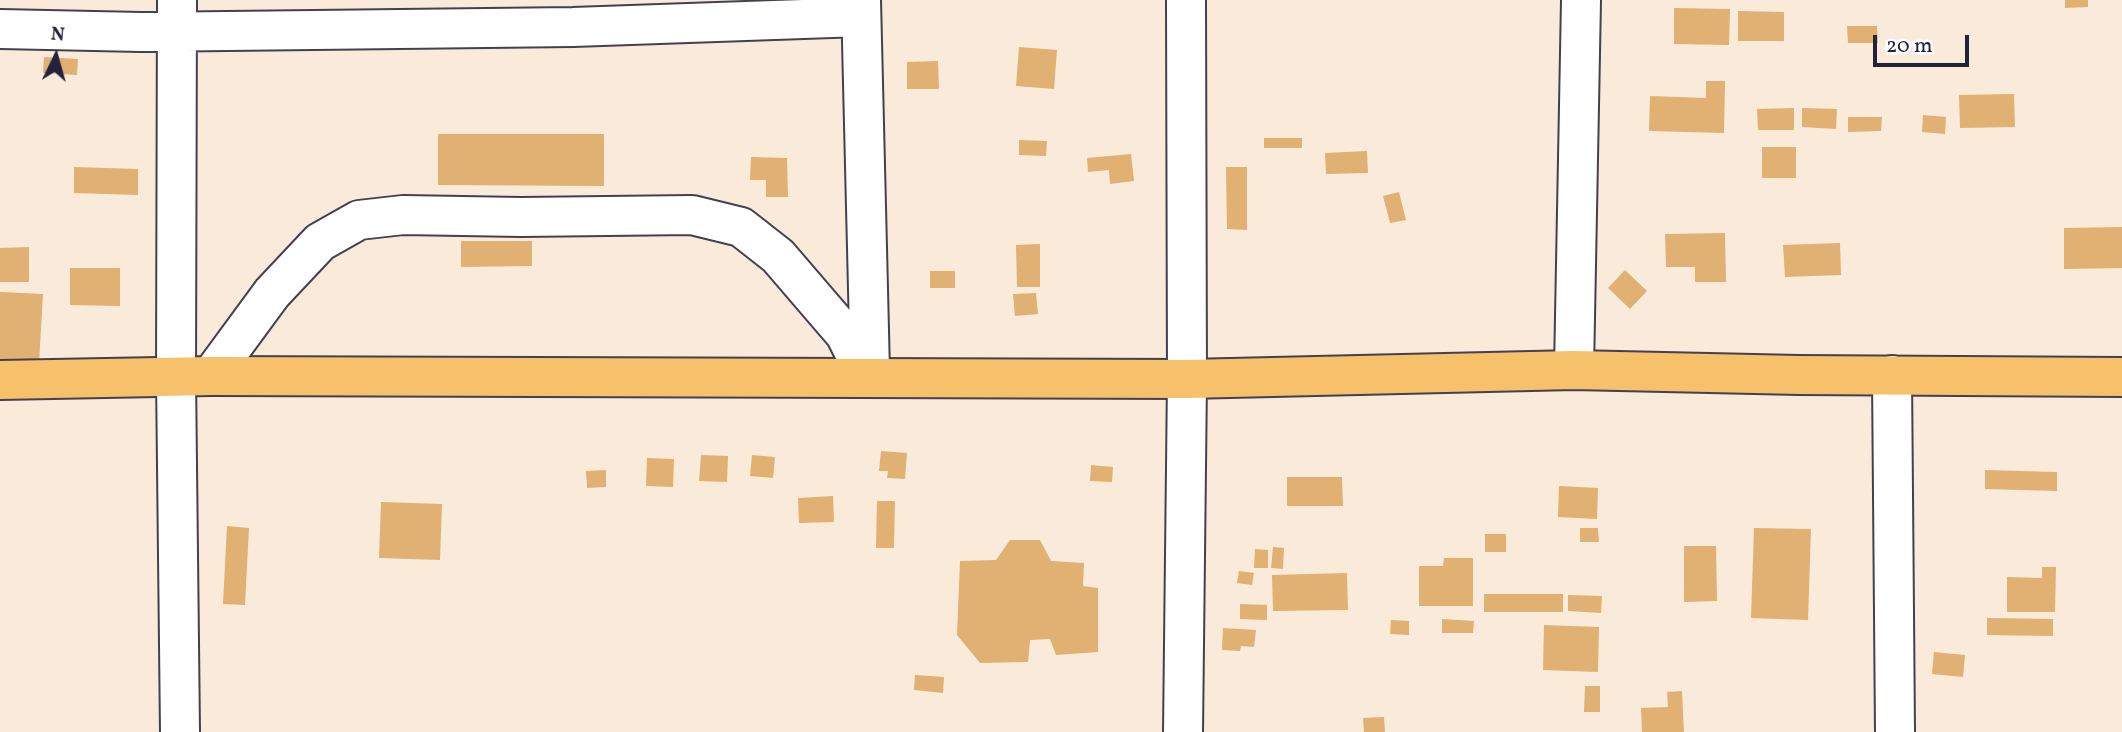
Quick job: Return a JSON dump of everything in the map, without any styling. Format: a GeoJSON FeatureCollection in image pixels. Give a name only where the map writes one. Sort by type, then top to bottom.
{"type":"FeatureCollection","features":[{"type":"Feature","properties":{"kind":"highway"},"geometry":{"type":"LineString","coordinates":[[0,380],[194,376],[1187,379],[1574,370],[2122,377]]}},
{"type":"Feature","properties":{"kind":"street"},"geometry":{"type":"LineString","coordinates":[[1183,732],[1187,379],[1186,0]]}},
{"type":"Feature","properties":{"kind":"street"},"geometry":{"type":"LineString","coordinates":[[1574,370],[1581,0]]}},
{"type":"Feature","properties":{"kind":"street"},"geometry":{"type":"LineString","coordinates":[[0,29],[177,16],[573,27],[861,9],[869,378]]}},
{"type":"Feature","properties":{"kind":"street"},"geometry":{"type":"LineString","coordinates":[[177,16],[194,376],[180,732]]}},
{"type":"Feature","properties":{"kind":"street"},"geometry":{"type":"LineString","coordinates":[[194,376],[320,242],[359,220],[403,215],[692,215],[741,227],[778,256],[845,334],[869,378]]}},
{"type":"Feature","properties":{"kind":"street"},"geometry":{"type":"LineString","coordinates":[[1892,375],[1895,732]]}},
{"type":"Feature","properties":{"kind":"building"},"geometry":{"type":"Polygon","coordinates":[[[2065,0],[2088,0],[2088,7],[2065,8],[2065,0]]]}},
{"type":"Feature","properties":{"kind":"building"},"geometry":{"type":"Polygon","coordinates":[[[1674,8],[1730,9],[1729,45],[1674,44],[1674,8]]]}},
{"type":"Feature","properties":{"kind":"building"},"geometry":{"type":"Polygon","coordinates":[[[1738,11],[1784,12],[1784,41],[1738,41],[1738,11]]]}},
{"type":"Feature","properties":{"kind":"building"},"geometry":{"type":"Polygon","coordinates":[[[1847,26],[1877,26],[1878,43],[1848,43],[1847,26]]]}},
{"type":"Feature","properties":{"kind":"building"},"geometry":{"type":"Polygon","coordinates":[[[1019,47],[1057,50],[1054,89],[1016,86],[1019,47]]]}},
{"type":"Feature","properties":{"kind":"building"},"geometry":{"type":"Polygon","coordinates":[[[44,57],[78,59],[77,75],[43,73],[44,57]]]}},
{"type":"Feature","properties":{"kind":"building"},"geometry":{"type":"Polygon","coordinates":[[[938,61],[939,89],[907,89],[907,62],[938,61]]]}},
{"type":"Feature","properties":{"kind":"building"},"geometry":{"type":"Polygon","coordinates":[[[1706,81],[1725,81],[1724,133],[1649,131],[1650,96],[1706,98],[1706,81]]]}},
{"type":"Feature","properties":{"kind":"building"},"geometry":{"type":"Polygon","coordinates":[[[2014,94],[2015,127],[1960,128],[1959,95],[2014,94]]]}},
{"type":"Feature","properties":{"kind":"building"},"geometry":{"type":"Polygon","coordinates":[[[1794,108],[1794,130],[1758,130],[1757,109],[1794,108]]]}},
{"type":"Feature","properties":{"kind":"building"},"geometry":{"type":"Polygon","coordinates":[[[1802,108],[1837,109],[1836,129],[1802,127],[1802,108]]]}},
{"type":"Feature","properties":{"kind":"building"},"geometry":{"type":"Polygon","coordinates":[[[1923,115],[1946,117],[1945,134],[1922,132],[1923,115]]]}},
{"type":"Feature","properties":{"kind":"building"},"geometry":{"type":"Polygon","coordinates":[[[1848,117],[1882,117],[1881,131],[1848,132],[1848,117]]]}},
{"type":"Feature","properties":{"kind":"building"},"geometry":{"type":"Polygon","coordinates":[[[438,134],[604,134],[604,186],[438,185],[438,134]]]}},
{"type":"Feature","properties":{"kind":"building"},"geometry":{"type":"Polygon","coordinates":[[[1264,138],[1302,138],[1302,148],[1264,148],[1264,138]]]}},
{"type":"Feature","properties":{"kind":"building"},"geometry":{"type":"Polygon","coordinates":[[[1019,140],[1047,141],[1046,156],[1019,155],[1019,140]]]}},
{"type":"Feature","properties":{"kind":"building"},"geometry":{"type":"Polygon","coordinates":[[[1762,147],[1796,147],[1796,178],[1762,178],[1762,147]]]}},
{"type":"Feature","properties":{"kind":"building"},"geometry":{"type":"Polygon","coordinates":[[[1367,151],[1368,173],[1326,174],[1325,153],[1367,151]]]}},
{"type":"Feature","properties":{"kind":"building"},"geometry":{"type":"Polygon","coordinates":[[[1131,154],[1134,181],[1110,184],[1109,170],[1088,172],[1087,158],[1131,154]]]}},
{"type":"Feature","properties":{"kind":"building"},"geometry":{"type":"Polygon","coordinates":[[[751,157],[787,158],[788,197],[766,197],[766,180],[750,180],[751,157]]]}},
{"type":"Feature","properties":{"kind":"building"},"geometry":{"type":"Polygon","coordinates":[[[74,167],[138,169],[138,195],[74,193],[74,167]]]}},
{"type":"Feature","properties":{"kind":"building"},"geometry":{"type":"Polygon","coordinates":[[[1226,167],[1247,167],[1247,230],[1227,229],[1226,167]]]}},
{"type":"Feature","properties":{"kind":"building"},"geometry":{"type":"Polygon","coordinates":[[[1399,192],[1406,220],[1390,223],[1383,196],[1399,192]]]}},
{"type":"Feature","properties":{"kind":"building"},"geometry":{"type":"Polygon","coordinates":[[[2122,227],[2122,268],[2064,269],[2064,228],[2122,227]]]}},
{"type":"Feature","properties":{"kind":"building"},"geometry":{"type":"Polygon","coordinates":[[[1725,233],[1726,282],[1695,282],[1695,267],[1666,267],[1665,234],[1725,233]]]}},
{"type":"Feature","properties":{"kind":"building"},"geometry":{"type":"Polygon","coordinates":[[[461,241],[532,241],[532,266],[461,267],[461,241]]]}},
{"type":"Feature","properties":{"kind":"building"},"geometry":{"type":"Polygon","coordinates":[[[1840,243],[1841,275],[1785,277],[1783,245],[1840,243]]]}},
{"type":"Feature","properties":{"kind":"building"},"geometry":{"type":"Polygon","coordinates":[[[1040,244],[1040,287],[1017,287],[1016,245],[1040,244]]]}},
{"type":"Feature","properties":{"kind":"building"},"geometry":{"type":"Polygon","coordinates":[[[29,247],[29,282],[0,282],[0,248],[29,247]]]}},
{"type":"Feature","properties":{"kind":"building"},"geometry":{"type":"Polygon","coordinates":[[[70,268],[120,268],[120,306],[70,305],[70,268]]]}},
{"type":"Feature","properties":{"kind":"building"},"geometry":{"type":"Polygon","coordinates":[[[1625,270],[1647,291],[1630,309],[1608,288],[1625,270]]]}},
{"type":"Feature","properties":{"kind":"building"},"geometry":{"type":"Polygon","coordinates":[[[930,271],[955,271],[955,288],[930,288],[930,271]]]}},
{"type":"Feature","properties":{"kind":"building"},"geometry":{"type":"Polygon","coordinates":[[[0,292],[43,294],[39,364],[0,362],[0,292]]]}},
{"type":"Feature","properties":{"kind":"building"},"geometry":{"type":"Polygon","coordinates":[[[1036,293],[1038,314],[1015,316],[1013,294],[1036,293]]]}},
{"type":"Feature","properties":{"kind":"building"},"geometry":{"type":"Polygon","coordinates":[[[881,451],[907,453],[905,479],[887,478],[888,471],[879,471],[881,451]]]}},
{"type":"Feature","properties":{"kind":"building"},"geometry":{"type":"Polygon","coordinates":[[[701,455],[728,456],[727,482],[699,481],[701,455]]]}},
{"type":"Feature","properties":{"kind":"building"},"geometry":{"type":"Polygon","coordinates":[[[752,455],[775,457],[773,478],[750,476],[752,455]]]}},
{"type":"Feature","properties":{"kind":"building"},"geometry":{"type":"Polygon","coordinates":[[[647,458],[674,459],[673,487],[646,486],[647,458]]]}},
{"type":"Feature","properties":{"kind":"building"},"geometry":{"type":"Polygon","coordinates":[[[1091,465],[1113,467],[1112,482],[1090,481],[1091,465]]]}},
{"type":"Feature","properties":{"kind":"building"},"geometry":{"type":"Polygon","coordinates":[[[606,470],[606,487],[587,488],[586,471],[606,470]]]}},
{"type":"Feature","properties":{"kind":"building"},"geometry":{"type":"Polygon","coordinates":[[[1985,470],[2057,472],[2057,491],[1985,489],[1985,470]]]}},
{"type":"Feature","properties":{"kind":"building"},"geometry":{"type":"Polygon","coordinates":[[[1287,477],[1342,477],[1343,506],[1287,506],[1287,477]]]}},
{"type":"Feature","properties":{"kind":"building"},"geometry":{"type":"Polygon","coordinates":[[[1559,486],[1598,488],[1597,519],[1558,517],[1559,486]]]}},
{"type":"Feature","properties":{"kind":"building"},"geometry":{"type":"Polygon","coordinates":[[[833,496],[834,522],[799,523],[798,498],[833,496]]]}},
{"type":"Feature","properties":{"kind":"building"},"geometry":{"type":"Polygon","coordinates":[[[877,501],[895,501],[894,548],[876,548],[877,501]]]}},
{"type":"Feature","properties":{"kind":"building"},"geometry":{"type":"Polygon","coordinates":[[[381,502],[442,504],[440,560],[379,558],[381,502]]]}},
{"type":"Feature","properties":{"kind":"building"},"geometry":{"type":"Polygon","coordinates":[[[227,526],[249,528],[245,605],[223,604],[227,526]]]}},
{"type":"Feature","properties":{"kind":"building"},"geometry":{"type":"Polygon","coordinates":[[[1580,528],[1598,528],[1599,542],[1580,542],[1580,528]]]}},
{"type":"Feature","properties":{"kind":"building"},"geometry":{"type":"Polygon","coordinates":[[[1754,528],[1811,529],[1808,620],[1751,618],[1754,528]]]}},
{"type":"Feature","properties":{"kind":"building"},"geometry":{"type":"Polygon","coordinates":[[[1485,534],[1506,534],[1506,552],[1485,552],[1485,534]]]}},
{"type":"Feature","properties":{"kind":"building"},"geometry":{"type":"Polygon","coordinates":[[[1010,540],[1040,540],[1051,561],[1084,563],[1083,586],[1098,588],[1098,652],[1056,655],[1050,639],[1030,640],[1028,662],[980,663],[957,635],[960,561],[996,560],[1010,540]]]}},
{"type":"Feature","properties":{"kind":"building"},"geometry":{"type":"Polygon","coordinates":[[[1684,546],[1716,546],[1717,601],[1684,602],[1684,546]]]}},
{"type":"Feature","properties":{"kind":"building"},"geometry":{"type":"Polygon","coordinates":[[[1273,547],[1284,548],[1283,569],[1271,568],[1273,547]]]}},
{"type":"Feature","properties":{"kind":"building"},"geometry":{"type":"Polygon","coordinates":[[[1255,549],[1268,550],[1268,568],[1254,568],[1255,549]]]}},
{"type":"Feature","properties":{"kind":"building"},"geometry":{"type":"Polygon","coordinates":[[[1444,558],[1473,558],[1473,606],[1419,606],[1419,566],[1443,566],[1444,558]]]}},
{"type":"Feature","properties":{"kind":"building"},"geometry":{"type":"Polygon","coordinates":[[[2042,567],[2056,567],[2055,612],[2007,612],[2007,577],[2042,578],[2042,567]]]}},
{"type":"Feature","properties":{"kind":"building"},"geometry":{"type":"Polygon","coordinates":[[[1239,571],[1254,573],[1252,585],[1237,583],[1239,571]]]}},
{"type":"Feature","properties":{"kind":"building"},"geometry":{"type":"Polygon","coordinates":[[[1347,573],[1348,610],[1273,611],[1272,575],[1347,573]]]}},
{"type":"Feature","properties":{"kind":"building"},"geometry":{"type":"Polygon","coordinates":[[[1484,594],[1563,594],[1563,612],[1484,612],[1484,594]]]}},
{"type":"Feature","properties":{"kind":"building"},"geometry":{"type":"Polygon","coordinates":[[[1568,595],[1602,596],[1601,613],[1568,611],[1568,595]]]}},
{"type":"Feature","properties":{"kind":"building"},"geometry":{"type":"Polygon","coordinates":[[[1240,604],[1267,605],[1267,620],[1240,619],[1240,604]]]}},
{"type":"Feature","properties":{"kind":"building"},"geometry":{"type":"Polygon","coordinates":[[[1987,618],[2053,619],[2053,636],[1987,635],[1987,618]]]}},
{"type":"Feature","properties":{"kind":"building"},"geometry":{"type":"Polygon","coordinates":[[[1442,619],[1474,621],[1473,633],[1442,633],[1442,619]]]}},
{"type":"Feature","properties":{"kind":"building"},"geometry":{"type":"Polygon","coordinates":[[[1391,620],[1409,621],[1409,635],[1390,634],[1391,620]]]}},
{"type":"Feature","properties":{"kind":"building"},"geometry":{"type":"Polygon","coordinates":[[[1544,625],[1599,627],[1598,672],[1543,670],[1544,625]]]}},
{"type":"Feature","properties":{"kind":"building"},"geometry":{"type":"Polygon","coordinates":[[[1223,628],[1256,630],[1254,647],[1241,646],[1240,651],[1222,650],[1223,628]]]}},
{"type":"Feature","properties":{"kind":"building"},"geometry":{"type":"Polygon","coordinates":[[[1934,652],[1965,655],[1963,677],[1932,674],[1934,652]]]}},
{"type":"Feature","properties":{"kind":"building"},"geometry":{"type":"Polygon","coordinates":[[[915,675],[944,677],[943,693],[914,690],[915,675]]]}},
{"type":"Feature","properties":{"kind":"building"},"geometry":{"type":"Polygon","coordinates":[[[1585,686],[1600,686],[1600,712],[1584,712],[1585,686]]]}},
{"type":"Feature","properties":{"kind":"building"},"geometry":{"type":"Polygon","coordinates":[[[1682,691],[1684,732],[1642,732],[1641,708],[1668,707],[1667,692],[1682,691]]]}},
{"type":"Feature","properties":{"kind":"building"},"geometry":{"type":"Polygon","coordinates":[[[1384,717],[1385,732],[1364,732],[1363,718],[1384,717]]]}}]}
